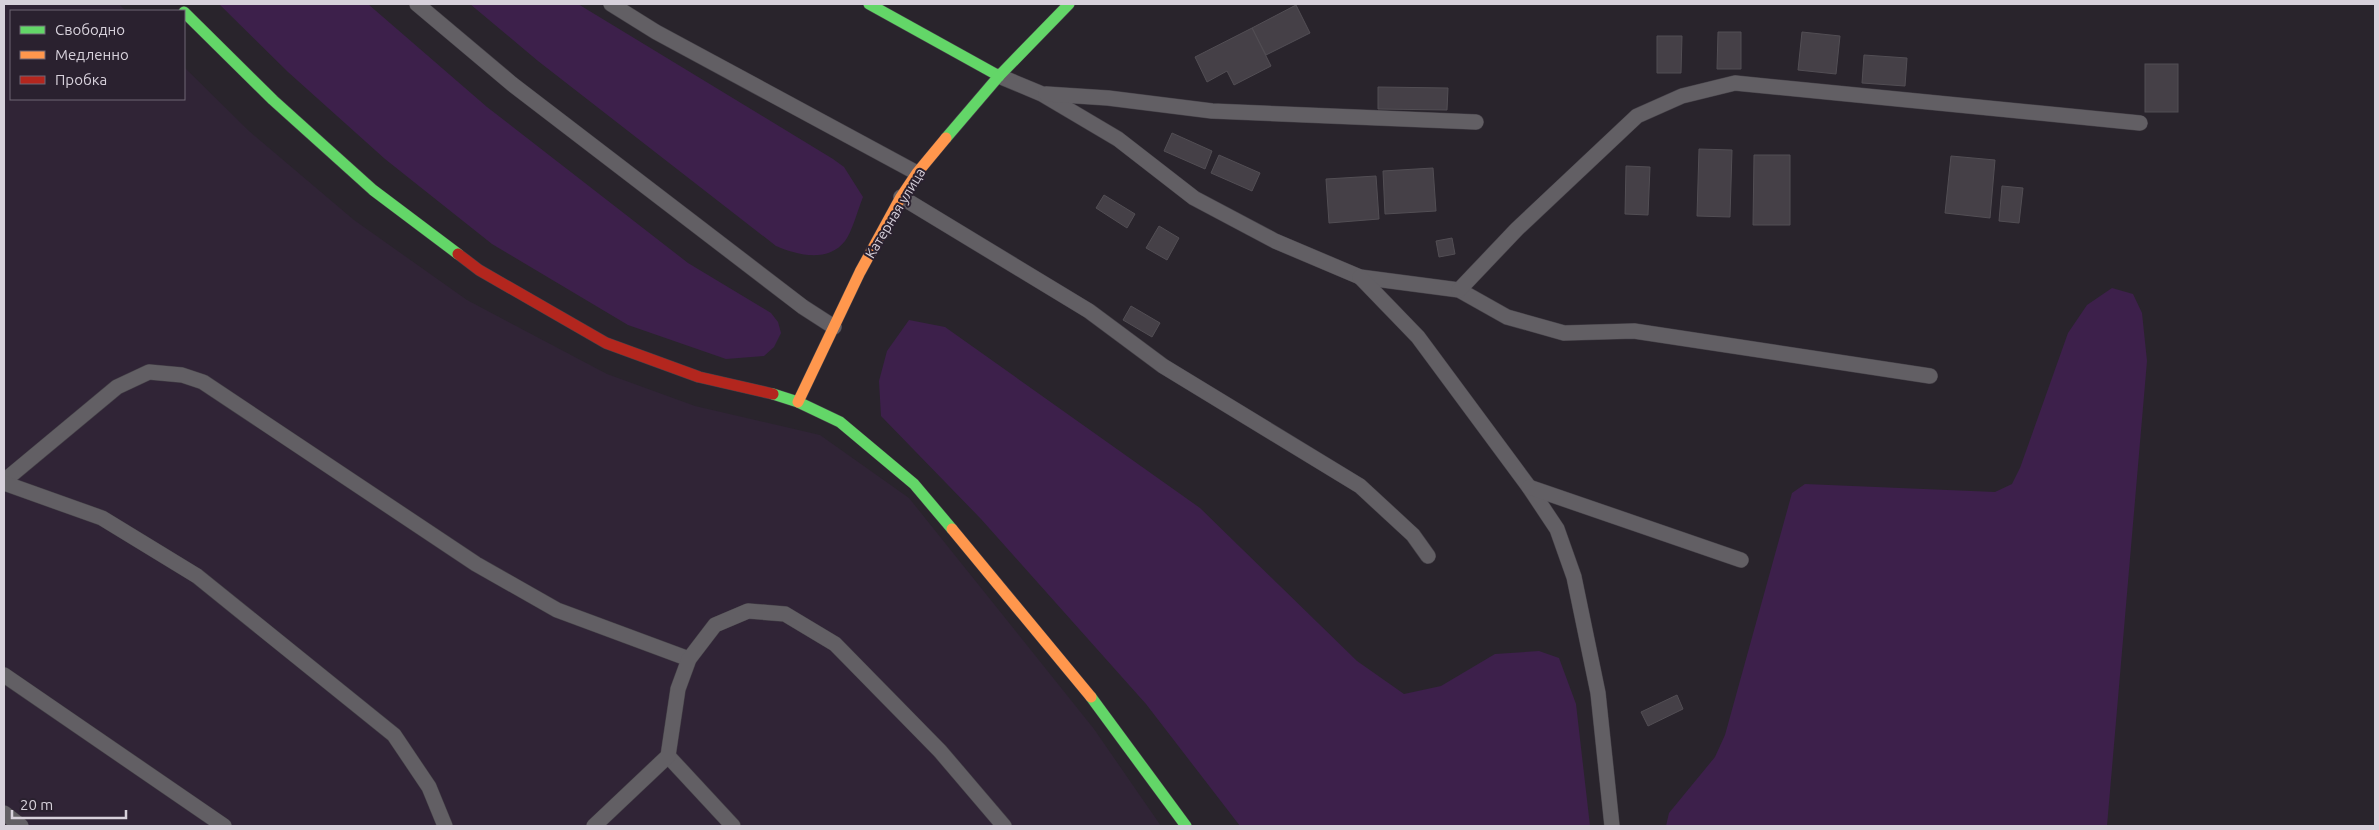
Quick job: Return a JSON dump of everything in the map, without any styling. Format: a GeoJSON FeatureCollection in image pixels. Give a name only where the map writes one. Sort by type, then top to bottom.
{"type":"FeatureCollection","features":[{"type":"Feature","properties":{"kind":"main road"},"geometry":{"type":"LineString","coordinates":[[869,4],[998,76]]}},
{"type":"Feature","properties":{"kind":"main road","name":"Катерная улица"},"geometry":{"type":"LineString","coordinates":[[798,402],[860,272],[901,197],[917,173],[998,76],[1069,4]]}},
{"type":"Feature","properties":{"kind":"main road"},"geometry":{"type":"LineString","coordinates":[[185,13],[272,100],[372,190],[479,270],[606,343],[699,377],[755,389],[798,402],[840,422],[914,484],[1105,714],[1186,826]]}},
{"type":"Feature","properties":{"kind":"lane"},"geometry":{"type":"LineString","coordinates":[[417,4],[520,90],[803,308],[834,327]]}},
{"type":"Feature","properties":{"kind":"lane"},"geometry":{"type":"LineString","coordinates":[[611,4],[656,32],[917,173]]}},
{"type":"Feature","properties":{"kind":"lane"},"geometry":{"type":"LineString","coordinates":[[998,76],[1042,94],[1118,140],[1194,198],[1275,240],[1360,276],[1458,290],[1507,317],[1564,333],[1634,331],[1930,376]]}},
{"type":"Feature","properties":{"kind":"lane"},"geometry":{"type":"LineString","coordinates":[[1458,290],[1517,230],[1637,116],[1682,96],[1735,83],[2140,123]]}},
{"type":"Feature","properties":{"kind":"lane"},"geometry":{"type":"LineString","coordinates":[[1042,94],[1108,98],[1212,111],[1476,122]]}},
{"type":"Feature","properties":{"kind":"lane"},"geometry":{"type":"LineString","coordinates":[[901,197],[1089,311],[1163,366],[1360,486],[1413,535],[1428,556]]}},
{"type":"Feature","properties":{"kind":"lane"},"geometry":{"type":"LineString","coordinates":[[1360,276],[1418,337],[1529,487],[1557,529],[1574,577],[1598,693],[1612,826]]}},
{"type":"Feature","properties":{"kind":"lane"},"geometry":{"type":"LineString","coordinates":[[4,482],[118,387],[149,372],[182,374],[204,382],[476,564],[557,610],[689,658]]}},
{"type":"Feature","properties":{"kind":"lane"},"geometry":{"type":"LineString","coordinates":[[4,482],[102,518],[197,576],[394,735],[429,787],[445,826]]}},
{"type":"Feature","properties":{"kind":"lane"},"geometry":{"type":"LineString","coordinates":[[1529,487],[1741,560]]}},
{"type":"Feature","properties":{"kind":"lane"},"geometry":{"type":"LineString","coordinates":[[594,826],[668,756],[678,689],[689,658],[715,625],[748,612],[784,614],[834,644],[940,751],[1004,826]]}},
{"type":"Feature","properties":{"kind":"lane"},"geometry":{"type":"LineString","coordinates":[[4,675],[224,826]]}},
{"type":"Feature","properties":{"kind":"lane"},"geometry":{"type":"LineString","coordinates":[[668,756],[733,826]]}},
{"type":"Feature","properties":{"kind":"lane"},"geometry":{"type":"LineString","coordinates":[[4,813],[21,826]]}},
{"type":"Feature","properties":{"kind":"shaded area"},"geometry":{"type":"Polygon","coordinates":[[[4,4],[119,4],[125,10],[10,10],[10,100],[185,100],[185,68],[249,131],[354,220],[467,300],[607,374],[695,406],[820,435],[909,498],[1094,729],[1161,826],[4,826],[4,4]]]}},
{"type":"Feature","properties":{"kind":"shaded area"},"geometry":{"type":"Polygon","coordinates":[[[219,4],[368,4],[487,107],[688,263],[771,313],[778,322],[781,333],[774,347],[764,356],[726,359],[628,325],[492,244],[385,159],[288,72],[219,4]]]}},
{"type":"Feature","properties":{"kind":"shaded area"},"geometry":{"type":"Polygon","coordinates":[[[470,4],[578,4],[833,159],[844,167],[863,197],[848,237],[838,248],[821,255],[793,252],[776,246],[538,61],[470,4]]]}},
{"type":"Feature","properties":{"kind":"shaded area"},"geometry":{"type":"Polygon","coordinates":[[[2112,288],[2133,294],[2142,313],[2147,361],[2107,826],[1666,826],[1669,813],[1715,757],[1725,735],[1792,493],[1805,484],[1995,492],[2012,484],[2020,468],[2068,333],[2087,305],[2112,288]]]}},
{"type":"Feature","properties":{"kind":"shaded area"},"geometry":{"type":"Polygon","coordinates":[[[909,320],[945,327],[1200,508],[1357,661],[1404,694],[1441,686],[1495,654],[1539,651],[1559,658],[1576,704],[1590,826],[1240,826],[1146,704],[981,519],[881,416],[879,381],[887,351],[909,320]]]}},
{"type":"Feature","properties":{"kind":"building"},"geometry":{"type":"Polygon","coordinates":[[[1296,5],[1310,33],[1266,55],[1252,28],[1296,5]]]}},
{"type":"Feature","properties":{"kind":"building"},"geometry":{"type":"Polygon","coordinates":[[[1252,28],[1271,66],[1234,85],[1227,71],[1207,82],[1195,57],[1252,28]]]}},
{"type":"Feature","properties":{"kind":"building"},"geometry":{"type":"Polygon","coordinates":[[[1718,32],[1741,32],[1741,69],[1717,69],[1718,32]]]}},
{"type":"Feature","properties":{"kind":"building"},"geometry":{"type":"Polygon","coordinates":[[[1802,32],[1840,36],[1836,74],[1798,70],[1802,32]]]}},
{"type":"Feature","properties":{"kind":"building"},"geometry":{"type":"Polygon","coordinates":[[[1657,36],[1682,36],[1681,73],[1657,73],[1657,36]]]}},
{"type":"Feature","properties":{"kind":"building"},"geometry":{"type":"Polygon","coordinates":[[[1864,55],[1907,58],[1905,86],[1862,83],[1864,55]]]}},
{"type":"Feature","properties":{"kind":"building"},"geometry":{"type":"Polygon","coordinates":[[[2145,64],[2178,64],[2178,112],[2145,112],[2145,64]]]}},
{"type":"Feature","properties":{"kind":"building"},"geometry":{"type":"Polygon","coordinates":[[[1378,87],[1448,88],[1447,110],[1378,109],[1378,87]]]}},
{"type":"Feature","properties":{"kind":"building"},"geometry":{"type":"Polygon","coordinates":[[[1172,133],[1212,151],[1205,169],[1164,151],[1172,133]]]}},
{"type":"Feature","properties":{"kind":"building"},"geometry":{"type":"Polygon","coordinates":[[[1699,149],[1732,150],[1730,217],[1697,216],[1699,149]]]}},
{"type":"Feature","properties":{"kind":"building"},"geometry":{"type":"Polygon","coordinates":[[[1219,155],[1260,173],[1252,191],[1211,173],[1219,155]]]}},
{"type":"Feature","properties":{"kind":"building"},"geometry":{"type":"Polygon","coordinates":[[[1754,155],[1790,155],[1790,225],[1753,225],[1754,155]]]}},
{"type":"Feature","properties":{"kind":"building"},"geometry":{"type":"Polygon","coordinates":[[[1951,156],[1995,160],[1990,218],[1945,213],[1951,156]]]}},
{"type":"Feature","properties":{"kind":"building"},"geometry":{"type":"Polygon","coordinates":[[[1626,166],[1650,167],[1648,215],[1625,214],[1626,166]]]}},
{"type":"Feature","properties":{"kind":"building"},"geometry":{"type":"Polygon","coordinates":[[[1433,168],[1436,211],[1385,214],[1383,171],[1433,168]]]}},
{"type":"Feature","properties":{"kind":"building"},"geometry":{"type":"Polygon","coordinates":[[[1376,176],[1379,219],[1329,223],[1326,179],[1376,176]]]}},
{"type":"Feature","properties":{"kind":"building"},"geometry":{"type":"Polygon","coordinates":[[[2002,186],[2023,188],[2019,223],[1999,221],[2002,186]]]}},
{"type":"Feature","properties":{"kind":"building"},"geometry":{"type":"Polygon","coordinates":[[[1104,195],[1135,214],[1127,228],[1096,208],[1104,195]]]}},
{"type":"Feature","properties":{"kind":"building"},"geometry":{"type":"Polygon","coordinates":[[[1159,226],[1179,238],[1167,260],[1146,248],[1159,226]]]}},
{"type":"Feature","properties":{"kind":"building"},"geometry":{"type":"Polygon","coordinates":[[[1452,238],[1455,254],[1439,257],[1436,241],[1452,238]]]}},
{"type":"Feature","properties":{"kind":"building"},"geometry":{"type":"Polygon","coordinates":[[[1131,306],[1160,323],[1152,337],[1123,320],[1131,306]]]}},
{"type":"Feature","properties":{"kind":"building"},"geometry":{"type":"Polygon","coordinates":[[[1677,695],[1683,709],[1648,726],[1641,712],[1677,695]]]}},
{"type":"Feature","properties":{"kind":"traffic: fast"},"geometry":{"type":"LineString","coordinates":[[869,4],[999,76]]}},
{"type":"Feature","properties":{"kind":"traffic: fast"},"geometry":{"type":"LineString","coordinates":[[946,138],[999,76],[1069,4]]}},
{"type":"Feature","properties":{"kind":"traffic: fast"},"geometry":{"type":"LineString","coordinates":[[185,13],[273,100],[373,190],[458,254]]}},
{"type":"Feature","properties":{"kind":"traffic: fast"},"geometry":{"type":"LineString","coordinates":[[773,394],[798,402],[840,422],[914,484],[952,529]]}},
{"type":"Feature","properties":{"kind":"traffic: fast"},"geometry":{"type":"LineString","coordinates":[[1091,697],[1186,826]]}},
{"type":"Feature","properties":{"kind":"traffic: slow"},"geometry":{"type":"LineString","coordinates":[[798,402],[860,272],[901,197],[917,173],[946,138]]}},
{"type":"Feature","properties":{"kind":"traffic: slow"},"geometry":{"type":"LineString","coordinates":[[952,529],[1091,697]]}},
{"type":"Feature","properties":{"kind":"traffic: jam"},"geometry":{"type":"LineString","coordinates":[[458,254],[479,270],[606,343],[699,377],[773,394]]}}]}
